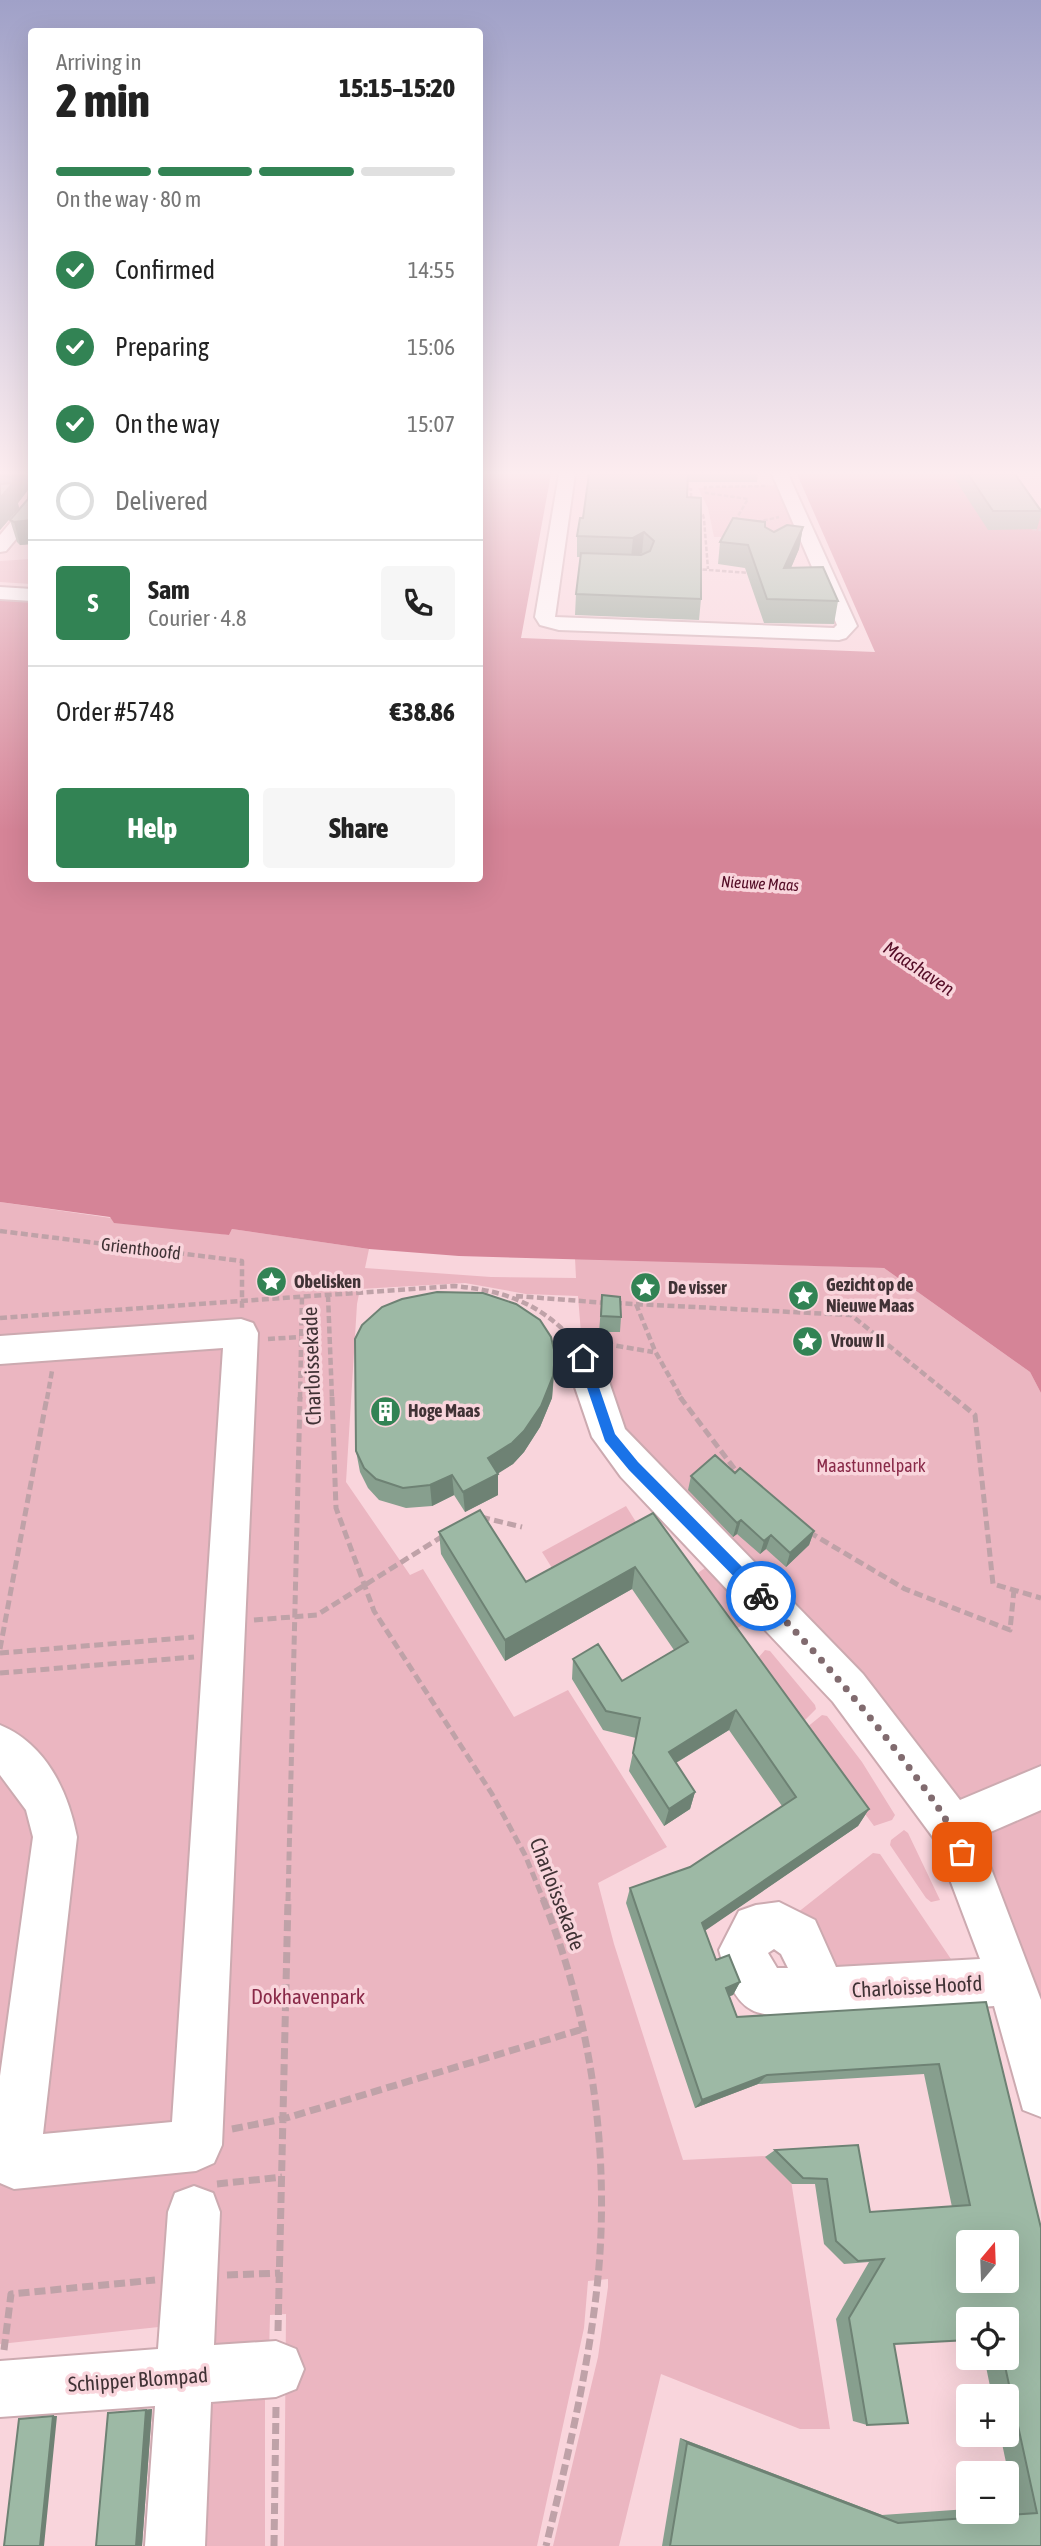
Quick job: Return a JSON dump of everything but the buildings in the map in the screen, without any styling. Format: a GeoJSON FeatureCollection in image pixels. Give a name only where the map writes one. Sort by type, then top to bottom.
{"type":"FeatureCollection","features":[{"type":"Feature","properties":{"kind":"street"},"geometry":{"type":"LineString","coordinates":[[0,593],[28,595]]}},
{"type":"Feature","properties":{"kind":"street"},"geometry":{"type":"LineString","coordinates":[[549,593],[545,617],[547,621],[559,625],[834,635],[844,632],[847,626],[829,593]]}},
{"type":"Feature","properties":{"kind":"street"},"geometry":{"type":"LineString","coordinates":[[0,1350],[250,1324],[236,1636],[196,2145],[14,2163],[55,1837],[52,1814],[35,1780],[0,1747]]}},
{"type":"Feature","properties":{"kind":"street","name":"Charloisse Hoofd"},"geometry":{"type":"LineString","coordinates":[[585,1345],[610,1437],[634,1466],[848,1688],[952,1826],[1012,1981],[1041,2092]]}},
{"type":"Feature","properties":{"kind":"street"},"geometry":{"type":"LineString","coordinates":[[952,1826],[981,1812],[1017,1800],[1041,1783]]}},
{"type":"Feature","properties":{"kind":"street","name":"Charloisse Hoofd"},"geometry":{"type":"LineString","coordinates":[[823,1992],[1012,1981]]}},
{"type":"Feature","properties":{"kind":"street"},"geometry":{"type":"LineString","coordinates":[[175,2546],[190,2277],[215,2197]]}},
{"type":"Feature","properties":{"kind":"street","name":"Schipper Blompad"},"geometry":{"type":"LineString","coordinates":[[2,2372],[184,2377],[276,2369]]}},
{"type":"Feature","properties":{"kind":"path","name":"Grienthoofd"},"geometry":{"type":"LineString","coordinates":[[0,1231],[242,1261],[250,1324]]}},
{"type":"Feature","properties":{"kind":"path"},"geometry":{"type":"LineString","coordinates":[[250,1324],[302,1296],[454,1286],[480,1287],[516,1296],[851,1315],[975,1415],[993,1584],[1041,1598]]}},
{"type":"Feature","properties":{"kind":"path","name":"Charloissekade"},"geometry":{"type":"LineString","coordinates":[[328,1295],[335,1508],[365,1587],[388,1636],[492,1794],[525,1855],[558,1936],[583,2029],[594,2099],[601,2199],[596,2295],[569,2449],[546,2546]]}},
{"type":"Feature","properties":{"kind":"path"},"geometry":{"type":"LineString","coordinates":[[274,2546],[302,1296]]}},
{"type":"Feature","properties":{"kind":"path"},"geometry":{"type":"LineString","coordinates":[[516,1296],[556,1320],[585,1345],[654,1352]]}},
{"type":"Feature","properties":{"kind":"path"},"geometry":{"type":"LineString","coordinates":[[636,1304],[654,1352],[674,1391],[709,1440],[741,1477]]}},
{"type":"Feature","properties":{"kind":"path"},"geometry":{"type":"LineString","coordinates":[[0,1318],[250,1324],[300,1337]]}},
{"type":"Feature","properties":{"kind":"path"},"geometry":{"type":"LineString","coordinates":[[57,1346],[0,1651],[236,1636]]}},
{"type":"Feature","properties":{"kind":"path"},"geometry":{"type":"LineString","coordinates":[[476,1516],[522,1527]]}},
{"type":"Feature","properties":{"kind":"path"},"geometry":{"type":"LineString","coordinates":[[800,1525],[838,1552],[926,1602],[1010,1630],[1014,1590]]}},
{"type":"Feature","properties":{"kind":"path"},"geometry":{"type":"LineString","coordinates":[[0,1673],[236,1636],[295,1616],[317,1615],[454,1529]]}},
{"type":"Feature","properties":{"kind":"path"},"geometry":{"type":"LineString","coordinates":[[239,2126],[283,2119],[583,2029]]}},
{"type":"Feature","properties":{"kind":"path"},"geometry":{"type":"LineString","coordinates":[[215,2197],[282,2176]]}},
{"type":"Feature","properties":{"kind":"path"},"geometry":{"type":"LineString","coordinates":[[2,2372],[11,2294],[190,2277],[280,2273]]}},
{"type":"Feature","properties":{"kind":"green space","name":"Dokhavenpark"},"geometry":{"type":"Polygon","coordinates":[[[0,1202],[229,1235],[232,1229],[369,1249],[365,1268],[491,1277],[576,1278],[575,1258],[884,1268],[1030,1372],[1041,1393],[1041,2092],[952,1826],[634,1466],[583,1358],[578,1296],[526,1294],[465,1283],[360,1289],[357,1304],[346,1482],[410,1575],[423,1569],[514,1717],[568,1690],[667,1847],[598,1883],[614,1944],[683,2160],[787,2155],[830,2429],[800,2429],[661,2374],[619,2546],[553,2546],[598,2357],[608,2287],[608,2279],[588,2281],[584,2328],[537,2546],[284,2546],[286,2314],[270,2315],[269,2353],[196,2365],[196,2323],[0,2344],[0,1202]]]}},
{"type":"Feature","properties":{"kind":"green space"},"geometry":{"type":"Polygon","coordinates":[[[626,1506],[636,1522],[552,1568],[542,1552],[626,1506]]]}},
{"type":"Feature","properties":{"kind":"green space"},"geometry":{"type":"Polygon","coordinates":[[[705,1568],[750,1612],[752,1619],[736,1629],[695,1575],[705,1568]]]}},
{"type":"Feature","properties":{"kind":"green space"},"geometry":{"type":"Polygon","coordinates":[[[765,1650],[770,1651],[815,1705],[816,1709],[804,1721],[757,1659],[765,1650]]]}},
{"type":"Feature","properties":{"kind":"green space"},"geometry":{"type":"Polygon","coordinates":[[[822,1715],[827,1716],[862,1762],[895,1815],[892,1820],[874,1826],[805,1733],[806,1728],[822,1715]]]}},
{"type":"Feature","properties":{"kind":"green space"},"geometry":{"type":"Polygon","coordinates":[[[904,1830],[908,1833],[940,1900],[931,1902],[926,1898],[890,1845],[891,1840],[904,1830]]]}},
{"type":"Feature","properties":{"kind":"green space"},"geometry":{"type":"Polygon","coordinates":[[[873,1853],[880,1854],[957,1968],[838,1980],[797,1913],[873,1853]]]}},
{"type":"Feature","properties":{"kind":"green space"},"geometry":{"type":"Polygon","coordinates":[[[265,2386],[265,2546],[185,2546],[192,2396],[265,2386]]]}},
{"type":"Feature","properties":{"kind":"water"},"geometry":{"type":"Polygon","coordinates":[[[483,593],[529,593],[521,638],[875,652],[849,593],[1041,593],[1041,1393],[1030,1372],[884,1268],[459,1256],[369,1249],[232,1229],[229,1235],[114,1223],[110,1217],[0,1202],[0,599],[28,602],[28,882],[483,882],[483,593]]]}},
{"type":"Feature","properties":{"kind":"way so far"},"geometry":{"type":"LineString","coordinates":[[761,1596],[848,1688],[952,1826],[962,1852]]}},
{"type":"Feature","properties":{"kind":"place","name":"Obelisken"},"geometry":{"type":"Point","coordinates":[271,1282]}},
{"type":"Feature","properties":{"kind":"place","name":"De visser"},"geometry":{"type":"Point","coordinates":[645,1288]}},
{"type":"Feature","properties":{"kind":"place","name":"Gezicht op de Nieuwe Maas"},"geometry":{"type":"Point","coordinates":[803,1295]}},
{"type":"Feature","properties":{"kind":"place","name":"Vrouw II"},"geometry":{"type":"Point","coordinates":[808,1341]}},
{"type":"Feature","properties":{"kind":"place","name":"Hoge Maas"},"geometry":{"type":"Point","coordinates":[385,1411]}},
{"type":"Feature","properties":{"kind":"route"},"geometry":{"type":"LineString","coordinates":[[583,1358],[610,1437],[634,1466],[761,1596]]}},
{"type":"Feature","properties":{"kind":"water label","name":"Nieuwe Maas"},"geometry":{"type":"Point","coordinates":[760,883]}},
{"type":"Feature","properties":{"kind":"water label","name":"Maashaven"},"geometry":{"type":"Point","coordinates":[919,968]}},
{"type":"Feature","properties":{"kind":"park label","name":"Maastunnelpark"},"geometry":{"type":"Point","coordinates":[871,1466]}}]}
